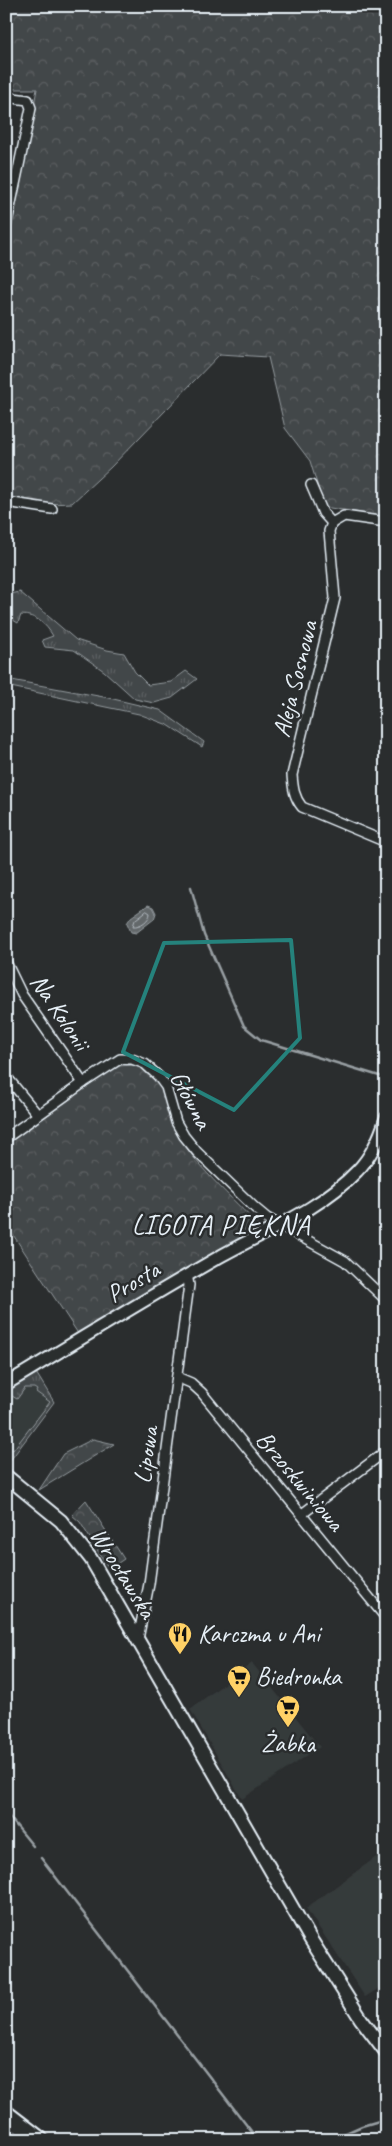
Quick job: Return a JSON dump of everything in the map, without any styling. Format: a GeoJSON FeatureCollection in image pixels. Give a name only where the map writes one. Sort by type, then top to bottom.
{"type":"FeatureCollection","features":[{"type":"Feature","properties":{"kind":"highway"},"geometry":{"type":"LineString","coordinates":[[6,2114],[40,2140]]}},
{"type":"Feature","properties":{"kind":"main road","name":"Wrocławska"},"geometry":{"type":"LineString","coordinates":[[6,1476],[56,1516],[79,1542],[102,1575],[329,1970],[361,2019],[386,2052]]}},
{"type":"Feature","properties":{"kind":"street"},"geometry":{"type":"LineString","coordinates":[[6,97],[28,100],[32,108],[6,227]]}},
{"type":"Feature","properties":{"kind":"street"},"geometry":{"type":"LineString","coordinates":[[311,485],[323,513],[332,523],[344,516],[386,522]]}},
{"type":"Feature","properties":{"kind":"street"},"geometry":{"type":"LineString","coordinates":[[6,502],[52,509]]}},
{"type":"Feature","properties":{"kind":"street","name":"Aleja Sosnowa"},"geometry":{"type":"LineString","coordinates":[[332,523],[329,537],[335,598],[292,775],[292,789],[295,799],[302,807],[386,842]]}},
{"type":"Feature","properties":{"kind":"street","name":"Na Kolonii"},"geometry":{"type":"LineString","coordinates":[[6,962],[22,995],[83,1083]]}},
{"type":"Feature","properties":{"kind":"street","name":"Główna"},"geometry":{"type":"LineString","coordinates":[[6,1138],[120,1059],[132,1059],[145,1064],[158,1076],[166,1087],[176,1122],[197,1152],[255,1208],[345,1261],[386,1300]]}},
{"type":"Feature","properties":{"kind":"street"},"geometry":{"type":"LineString","coordinates":[[6,1076],[38,1115]]}},
{"type":"Feature","properties":{"kind":"street","name":"Prosta"},"geometry":{"type":"LineString","coordinates":[[6,1384],[187,1276],[330,1195],[358,1171],[377,1142],[386,1118]]}},
{"type":"Feature","properties":{"kind":"street","name":"Lipowa"},"geometry":{"type":"LineString","coordinates":[[138,1639],[149,1584],[177,1377],[189,1285],[187,1276]]}},
{"type":"Feature","properties":{"kind":"street","name":"Brzoskwiniowa"},"geometry":{"type":"LineString","coordinates":[[177,1377],[191,1383],[202,1393],[386,1618]]}},
{"type":"Feature","properties":{"kind":"street"},"geometry":{"type":"LineString","coordinates":[[302,1514],[386,1451]]}},
{"type":"Feature","properties":{"kind":"highlighted area"},"geometry":{"type":"Polygon","coordinates":[[[291,940],[300,1038],[234,1110],[123,1052],[164,943],[291,940]]]}},
{"type":"Feature","properties":{"kind":"shaded area"},"geometry":{"type":"Polygon","coordinates":[[[35,1371],[54,1402],[6,1466],[6,1389],[35,1371]]]}},
{"type":"Feature","properties":{"kind":"shaded area"},"geometry":{"type":"Polygon","coordinates":[[[252,1663],[320,1747],[242,1799],[190,1709],[252,1663]]]}},
{"type":"Feature","properties":{"kind":"shaded area"},"geometry":{"type":"Polygon","coordinates":[[[379,1855],[386,1865],[386,1984],[365,1997],[306,1908],[379,1855]]]}},
{"type":"Feature","properties":{"kind":"green space"},"geometry":{"type":"Polygon","coordinates":[[[6,6],[386,6],[386,517],[324,507],[310,461],[285,428],[268,357],[220,354],[111,467],[72,503],[49,504],[6,498],[6,249],[37,89],[6,89],[6,6]]]}},
{"type":"Feature","properties":{"kind":"green space"},"geometry":{"type":"Polygon","coordinates":[[[20,592],[76,640],[107,650],[124,653],[135,672],[148,685],[171,682],[186,671],[197,679],[172,698],[154,703],[135,699],[104,671],[74,650],[45,647],[42,640],[53,636],[40,621],[26,615],[21,615],[18,623],[8,617],[11,594],[20,592]]]}},
{"type":"Feature","properties":{"kind":"green space"},"geometry":{"type":"Polygon","coordinates":[[[6,679],[109,698],[160,710],[204,742],[202,747],[168,725],[139,714],[6,686],[6,679]]]}},
{"type":"Feature","properties":{"kind":"green space"},"geometry":{"type":"Polygon","coordinates":[[[137,1065],[147,1071],[160,1085],[175,1128],[191,1154],[213,1180],[259,1226],[79,1335],[6,1224],[6,1145],[116,1066],[137,1065]]]}},
{"type":"Feature","properties":{"kind":"green space"},"geometry":{"type":"Polygon","coordinates":[[[35,1371],[54,1402],[6,1466],[6,1446],[13,1450],[50,1402],[36,1392],[37,1390],[34,1388],[25,1388],[17,1399],[12,1396],[6,1404],[6,1389],[35,1371]]]}},
{"type":"Feature","properties":{"kind":"green space"},"geometry":{"type":"Polygon","coordinates":[[[93,1439],[114,1444],[39,1490],[63,1454],[93,1439]]]}},
{"type":"Feature","properties":{"kind":"green space"},"geometry":{"type":"Polygon","coordinates":[[[86,1500],[124,1559],[109,1569],[80,1522],[72,1515],[86,1500]]]}},
{"type":"Feature","properties":{"kind":"water"},"geometry":{"type":"Polygon","coordinates":[[[148,905],[153,907],[156,913],[154,919],[136,933],[131,932],[127,923],[131,917],[148,905]]]}},
{"type":"Feature","properties":{"kind":"waterway"},"geometry":{"type":"LineString","coordinates":[[191,887],[204,935],[244,1026],[261,1040],[386,1078]]}},
{"type":"Feature","properties":{"kind":"waterway"},"geometry":{"type":"LineString","coordinates":[[6,1813],[33,1846]]}},
{"type":"Feature","properties":{"kind":"waterway"},"geometry":{"type":"LineString","coordinates":[[41,1858],[258,2140]]}},
{"type":"Feature","properties":{"kind":"waterway"},"geometry":{"type":"LineString","coordinates":[[330,2140],[362,2126],[386,2119]]}},
{"type":"Feature","properties":{"kind":"place","name":"Karczma u Ani"},"geometry":{"type":"Point","coordinates":[180,1655]}},
{"type":"Feature","properties":{"kind":"place","name":"Biedronka"},"geometry":{"type":"Point","coordinates":[239,1698]}},
{"type":"Feature","properties":{"kind":"place","name":"Żabka"},"geometry":{"type":"Point","coordinates":[288,1728]}},
{"type":"Feature","properties":{"kind":"district","name":"LIGOTA PIĘKNA"},"geometry":{"type":"Point","coordinates":[221,1224]}}]}
